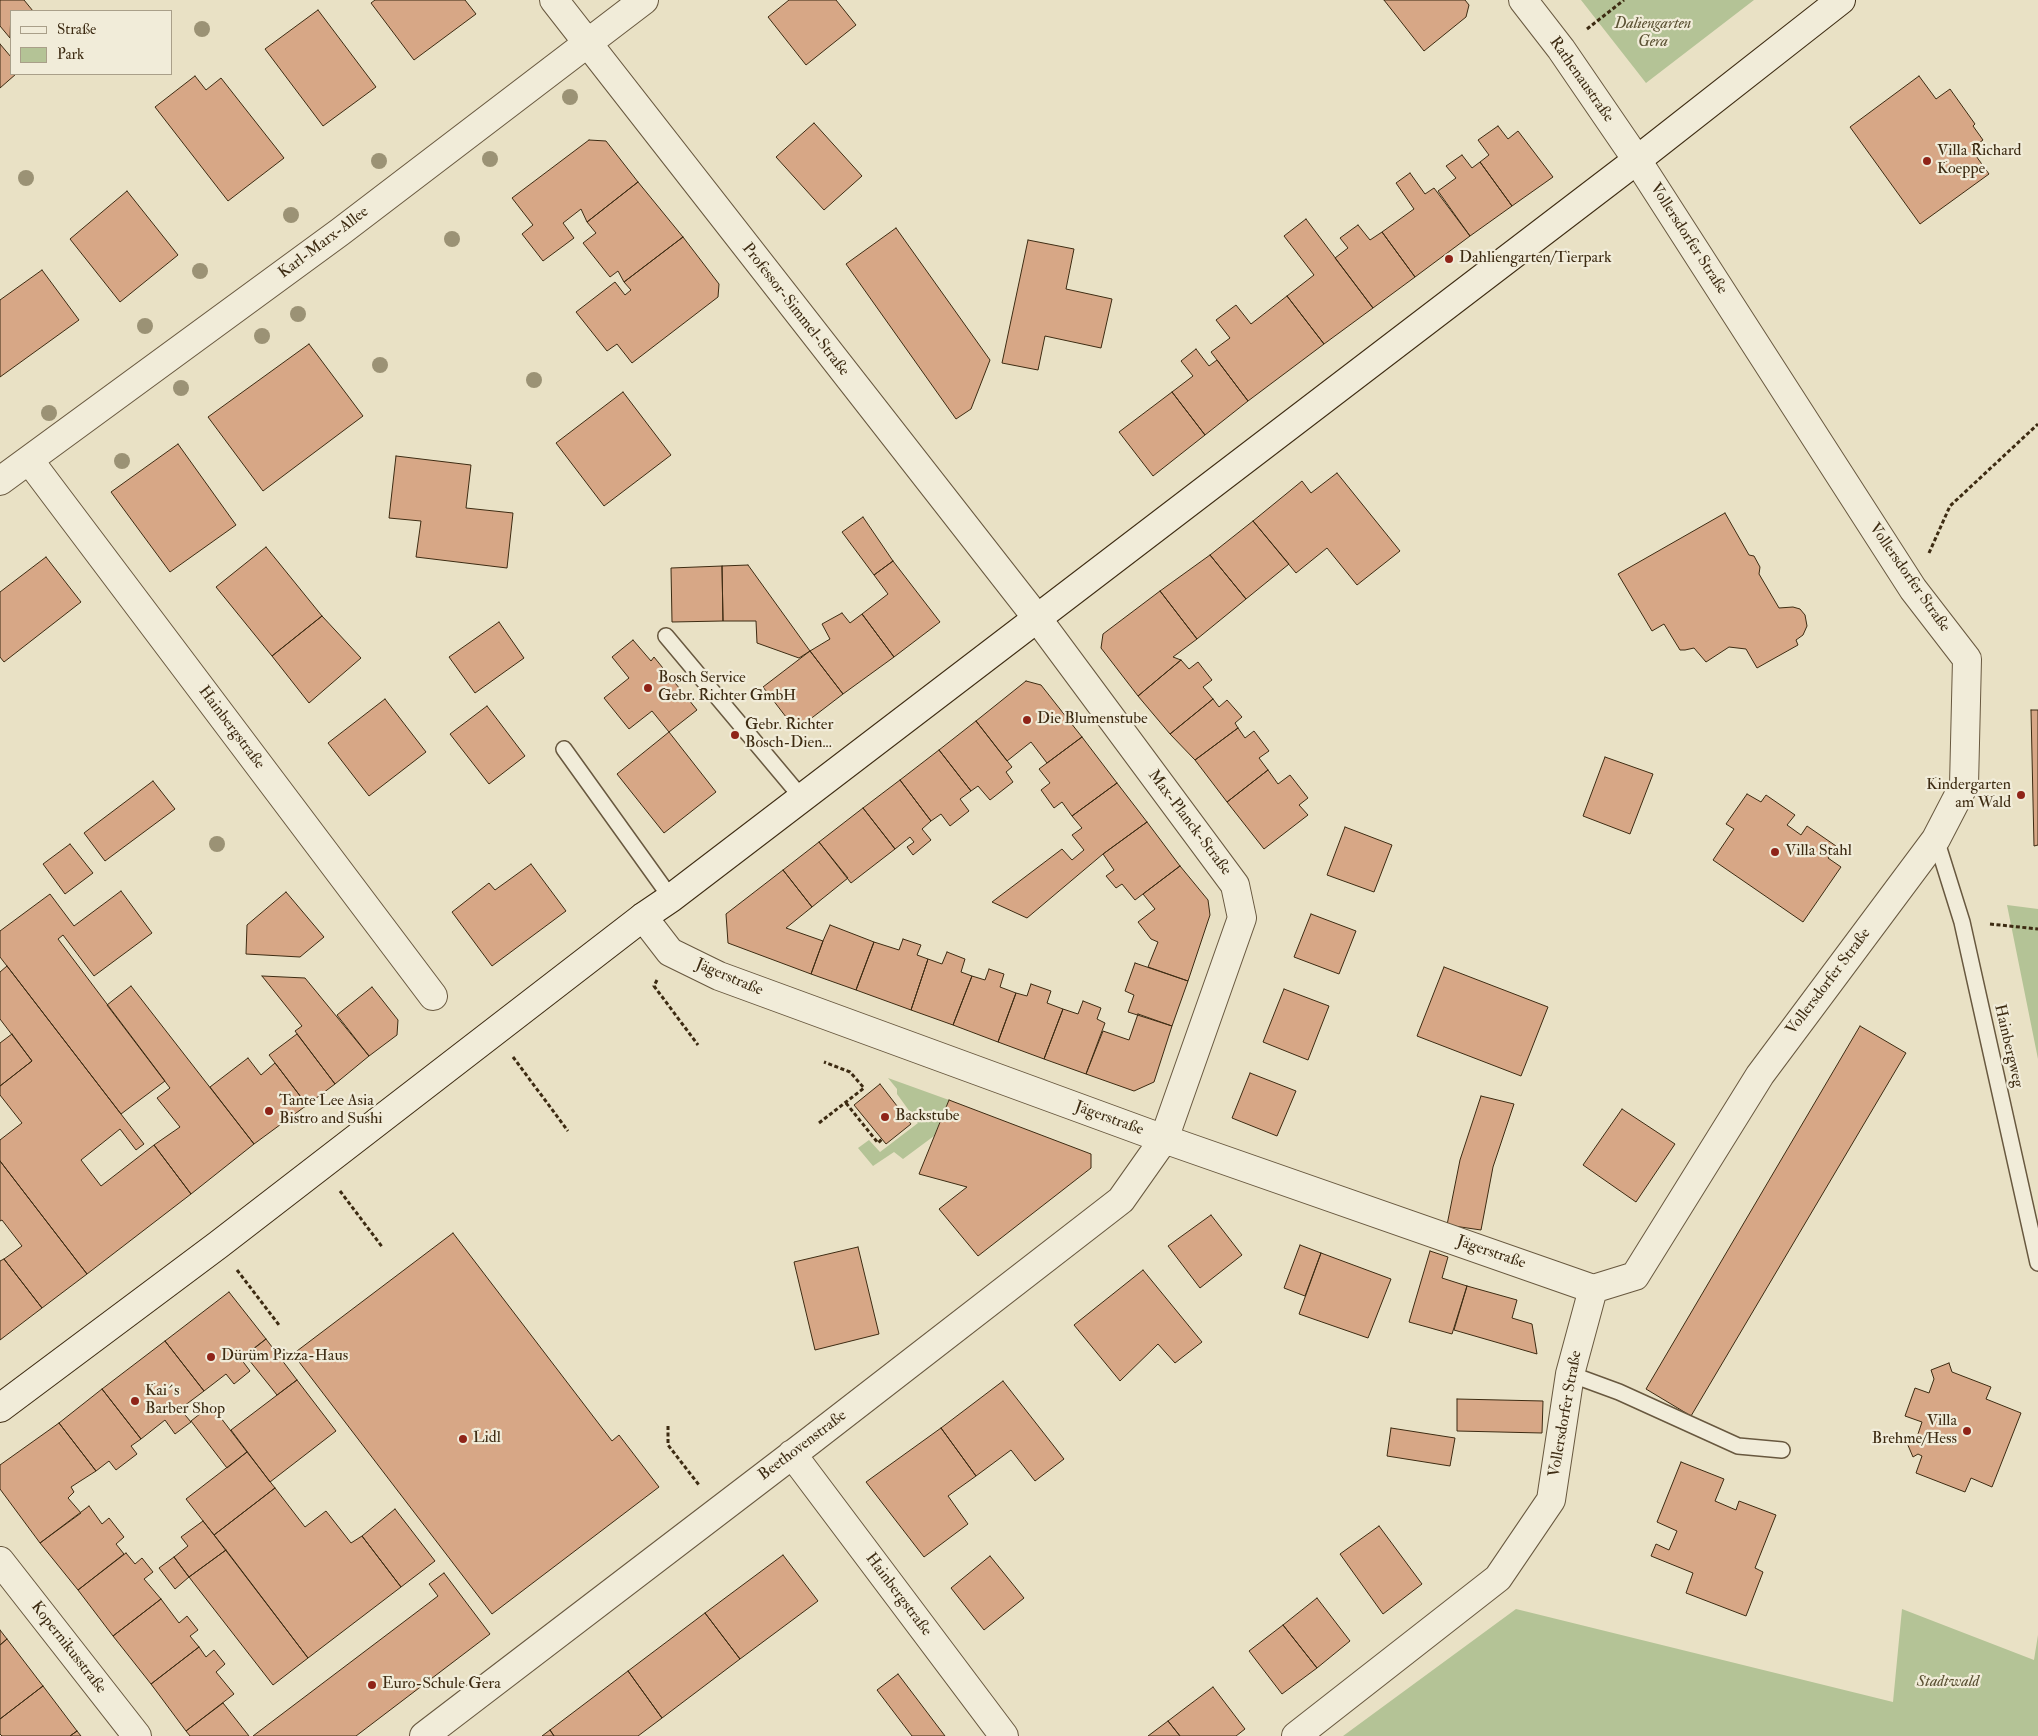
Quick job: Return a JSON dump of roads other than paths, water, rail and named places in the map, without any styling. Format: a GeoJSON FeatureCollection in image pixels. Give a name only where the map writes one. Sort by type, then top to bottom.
{"type":"FeatureCollection","features":[{"type":"Feature","properties":{"kind":"street","name":"Professor-Simmel-Straße"},"geometry":{"type":"LineString","coordinates":[[554,0],[1037,618]]}},
{"type":"Feature","properties":{"kind":"street","name":"Karl-Marx-Allee"},"geometry":{"type":"LineString","coordinates":[[0,481],[340,232],[644,0]]}},
{"type":"Feature","properties":{"kind":"street","name":"Rathenaustraße"},"geometry":{"type":"LineString","coordinates":[[1523,0],[1561,50],[1637,160]]}},
{"type":"Feature","properties":{"kind":"street"},"geometry":{"type":"LineString","coordinates":[[0,1408],[218,1245],[643,917],[671,898],[1637,160],[1841,0]]}},
{"type":"Feature","properties":{"kind":"street","name":"Vollersdorfer Straße"},"geometry":{"type":"LineString","coordinates":[[1296,1736],[1498,1578],[1551,1500],[1570,1374],[1593,1289],[1635,1276],[1760,1075],[1936,839],[1964,785],[1967,659],[1914,589],[1637,160]]}},
{"type":"Feature","properties":{"kind":"street","name":"Hainbergstraße"},"geometry":{"type":"LineString","coordinates":[[29,460],[434,996]]}},
{"type":"Feature","properties":{"kind":"street","name":"Max-Planck-Straße"},"geometry":{"type":"LineString","coordinates":[[1037,618],[1235,885],[1242,918],[1164,1139]]}},
{"type":"Feature","properties":{"kind":"street","name":"Jägerstraße"},"geometry":{"type":"LineString","coordinates":[[643,917],[670,952],[719,976],[1164,1139],[1593,1289]]}},
{"type":"Feature","properties":{"kind":"street","name":"Beethovenstraße"},"geometry":{"type":"LineString","coordinates":[[424,1736],[1121,1200],[1164,1139]]}},
{"type":"Feature","properties":{"kind":"street","name":"Hainbergstraße"},"geometry":{"type":"LineString","coordinates":[[792,1454],[1004,1736]]}},
{"type":"Feature","properties":{"kind":"street","name":"Kopernikusstraße"},"geometry":{"type":"LineString","coordinates":[[0,1561],[137,1736]]}},
{"type":"Feature","properties":{"kind":"lane"},"geometry":{"type":"LineString","coordinates":[[666,636],[802,798]]}},
{"type":"Feature","properties":{"kind":"lane"},"geometry":{"type":"LineString","coordinates":[[564,749],[671,898]]}},
{"type":"Feature","properties":{"kind":"lane","name":"Hainbergweg"},"geometry":{"type":"LineString","coordinates":[[1936,839],[1962,922],[2038,1263]]}},
{"type":"Feature","properties":{"kind":"lane"},"geometry":{"type":"LineString","coordinates":[[1570,1374],[1619,1392],[1738,1446],[1782,1450]]}},
{"type":"Feature","properties":{"kind":"place","name":"Villa Richard Koeppe"},"geometry":{"type":"Point","coordinates":[1927,161]}},
{"type":"Feature","properties":{"kind":"place","name":"Dahliengarten/Tierpark"},"geometry":{"type":"Point","coordinates":[1449,259]}},
{"type":"Feature","properties":{"kind":"place","name":"Bosch Service Gebr. Richter GmbH"},"geometry":{"type":"Point","coordinates":[648,688]}},
{"type":"Feature","properties":{"kind":"place","name":"Die Blumenstube"},"geometry":{"type":"Point","coordinates":[1027,720]}},
{"type":"Feature","properties":{"kind":"place","name":"Gebr. Richter Bosch-Dien..."},"geometry":{"type":"Point","coordinates":[735,735]}},
{"type":"Feature","properties":{"kind":"place","name":"Kindergarten am Wald"},"geometry":{"type":"Point","coordinates":[2021,795]}},
{"type":"Feature","properties":{"kind":"place","name":"Villa Stahl"},"geometry":{"type":"Point","coordinates":[1775,852]}},
{"type":"Feature","properties":{"kind":"place","name":"Tante Lee Asia Bistro and Sushi"},"geometry":{"type":"Point","coordinates":[269,1111]}},
{"type":"Feature","properties":{"kind":"place","name":"Backstube"},"geometry":{"type":"Point","coordinates":[885,1117]}},
{"type":"Feature","properties":{"kind":"place","name":"Dürüm Pizza-Haus"},"geometry":{"type":"Point","coordinates":[211,1357]}},
{"type":"Feature","properties":{"kind":"place","name":"Kai´s Barber Shop"},"geometry":{"type":"Point","coordinates":[135,1401]}},
{"type":"Feature","properties":{"kind":"place","name":"Villa Brehme/Hess"},"geometry":{"type":"Point","coordinates":[1967,1431]}},
{"type":"Feature","properties":{"kind":"place","name":"Lidl"},"geometry":{"type":"Point","coordinates":[463,1439]}},
{"type":"Feature","properties":{"kind":"place","name":"Euro-Schule Gera"},"geometry":{"type":"Point","coordinates":[372,1685]}},
{"type":"Feature","properties":{"kind":"park label","name":"Daliengarten Gera"},"geometry":{"type":"Point","coordinates":[1653,34]}},
{"type":"Feature","properties":{"kind":"park label","name":"Stadtwald"},"geometry":{"type":"Point","coordinates":[1948,1683]}}]}
